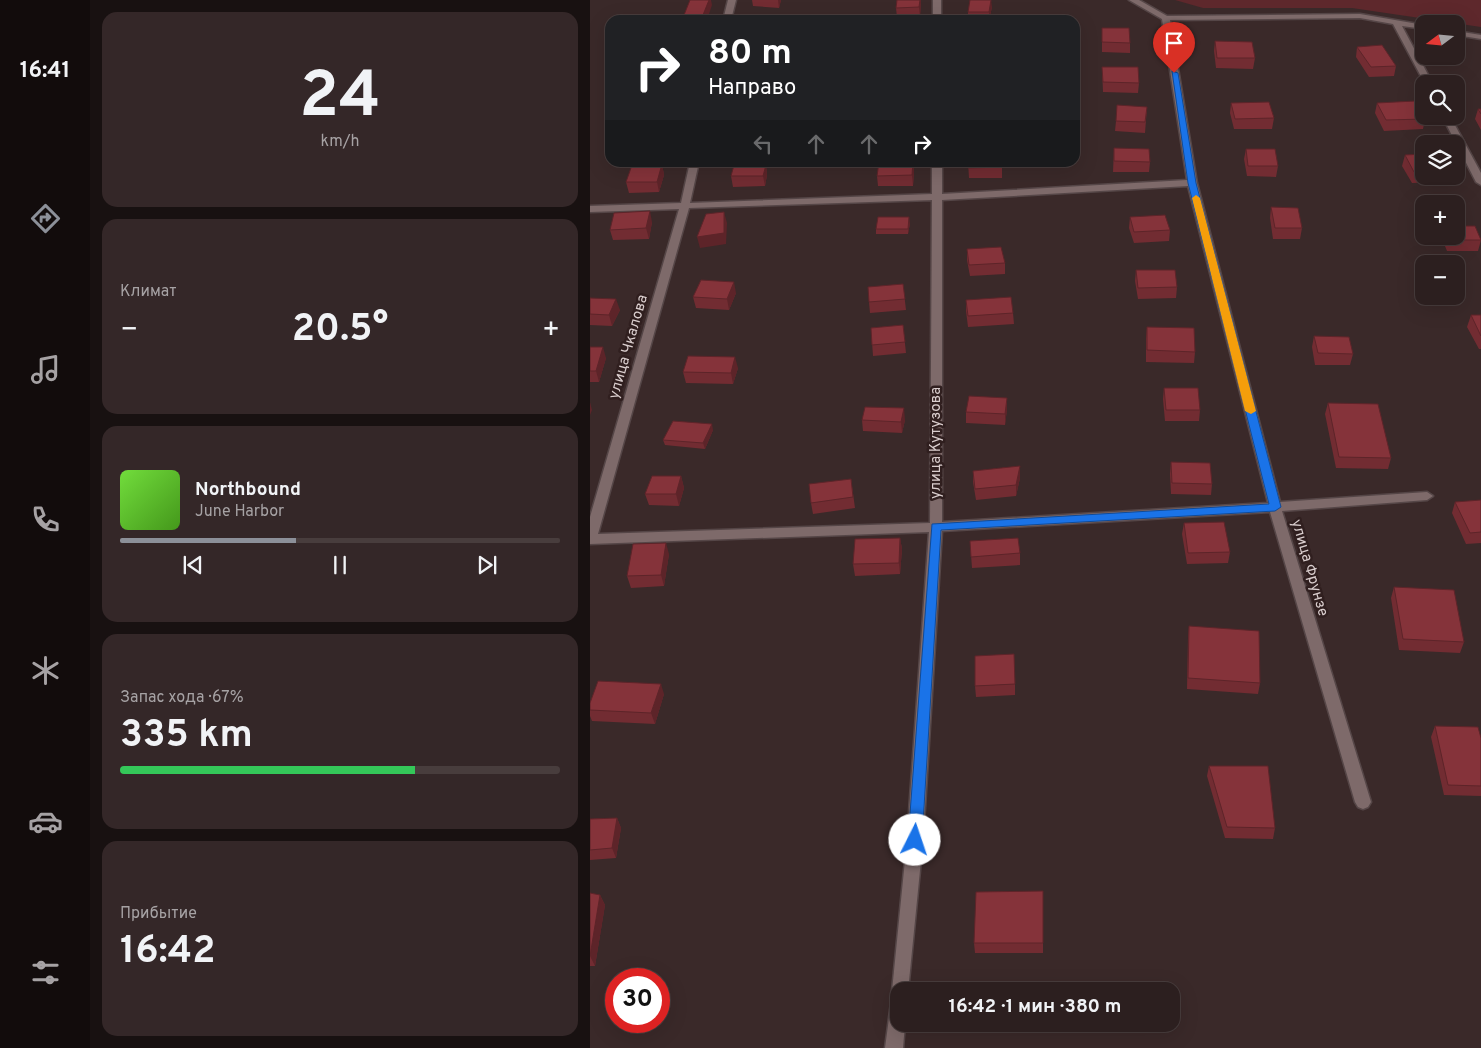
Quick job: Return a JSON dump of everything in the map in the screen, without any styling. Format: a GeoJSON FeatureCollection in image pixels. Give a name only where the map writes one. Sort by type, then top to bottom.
{"type":"FeatureCollection","features":[{"type":"Feature","properties":{"kind":"street"},"geometry":{"type":"LineString","coordinates":[[728,15],[732,0]]}},
{"type":"Feature","properties":{"kind":"street"},"geometry":{"type":"LineString","coordinates":[[937,0],[937,15]]}},
{"type":"Feature","properties":{"kind":"street"},"geometry":{"type":"LineString","coordinates":[[1133,0],[1166,18],[1360,16],[1415,25]]}},
{"type":"Feature","properties":{"kind":"street","name":"улица Фрунзе"},"geometry":{"type":"LineString","coordinates":[[1166,18],[1192,183],[1275,507],[1363,802]]}},
{"type":"Feature","properties":{"kind":"street"},"geometry":{"type":"LineString","coordinates":[[1396,22],[1424,75]]}},
{"type":"Feature","properties":{"kind":"street"},"geometry":{"type":"LineString","coordinates":[[1465,34],[1481,37]]}},
{"type":"Feature","properties":{"kind":"street"},"geometry":{"type":"LineString","coordinates":[[1451,125],[1481,182]]}},
{"type":"Feature","properties":{"kind":"street","name":"улица Чкалова"},"geometry":{"type":"LineString","coordinates":[[590,539],[685,205],[694,167]]}},
{"type":"Feature","properties":{"kind":"street","name":"улица Кутузова"},"geometry":{"type":"LineString","coordinates":[[901,982],[915,840],[936,526],[937,167]]}},
{"type":"Feature","properties":{"kind":"street"},"geometry":{"type":"LineString","coordinates":[[590,209],[937,197],[1192,183]]}},
{"type":"Feature","properties":{"kind":"street"},"geometry":{"type":"LineString","coordinates":[[590,539],[936,526],[1275,507],[1427,496]]}},
{"type":"Feature","properties":{"kind":"street"},"geometry":{"type":"LineString","coordinates":[[894,1048],[896,1032]]}},
{"type":"Feature","properties":{"kind":"shaded area"},"geometry":{"type":"Polygon","coordinates":[[[1175,0],[1481,0],[1481,27],[1465,25],[1465,15],[1415,15],[1415,17],[1352,8],[1203,8],[1175,0]]]}},
{"type":"Feature","properties":{"kind":"building"},"geometry":{"type":"Polygon","coordinates":[[[690,0],[709,0],[703,15],[684,15],[690,0]]]}},
{"type":"Feature","properties":{"kind":"building"},"geometry":{"type":"Polygon","coordinates":[[[897,0],[920,0],[919,7],[896,8],[897,0]]]}},
{"type":"Feature","properties":{"kind":"building"},"geometry":{"type":"Polygon","coordinates":[[[970,0],[991,0],[989,12],[968,12],[970,0]]]}},
{"type":"Feature","properties":{"kind":"building"},"geometry":{"type":"Polygon","coordinates":[[[1102,28],[1129,28],[1130,43],[1102,42],[1102,28]]]}},
{"type":"Feature","properties":{"kind":"building"},"geometry":{"type":"Polygon","coordinates":[[[1215,41],[1252,42],[1255,58],[1217,58],[1215,41]]]}},
{"type":"Feature","properties":{"kind":"building"},"geometry":{"type":"Polygon","coordinates":[[[1382,45],[1396,66],[1371,67],[1357,47],[1382,45]]]}},
{"type":"Feature","properties":{"kind":"building"},"geometry":{"type":"Polygon","coordinates":[[[1102,67],[1138,67],[1139,83],[1103,82],[1102,67]]]}},
{"type":"Feature","properties":{"kind":"building"},"geometry":{"type":"Polygon","coordinates":[[[1415,101],[1415,119],[1386,120],[1377,103],[1415,101]]]}},
{"type":"Feature","properties":{"kind":"building"},"geometry":{"type":"Polygon","coordinates":[[[1269,102],[1274,118],[1235,119],[1231,103],[1269,102]]]}},
{"type":"Feature","properties":{"kind":"building"},"geometry":{"type":"Polygon","coordinates":[[[1117,105],[1147,107],[1145,122],[1116,121],[1117,105]]]}},
{"type":"Feature","properties":{"kind":"building"},"geometry":{"type":"Polygon","coordinates":[[[1114,148],[1149,149],[1150,162],[1114,161],[1114,148]]]}},
{"type":"Feature","properties":{"kind":"building"},"geometry":{"type":"Polygon","coordinates":[[[1246,149],[1275,149],[1278,166],[1248,166],[1246,149]]]}},
{"type":"Feature","properties":{"kind":"building"},"geometry":{"type":"Polygon","coordinates":[[[1415,154],[1415,172],[1414,172],[1405,155],[1415,154]]]}},
{"type":"Feature","properties":{"kind":"building"},"geometry":{"type":"Polygon","coordinates":[[[631,167],[661,167],[657,182],[626,182],[631,167]]]}},
{"type":"Feature","properties":{"kind":"building"},"geometry":{"type":"Polygon","coordinates":[[[733,167],[765,167],[763,176],[731,176],[733,167]]]}},
{"type":"Feature","properties":{"kind":"building"},"geometry":{"type":"Polygon","coordinates":[[[878,167],[913,167],[912,175],[877,176],[878,167]]]}},
{"type":"Feature","properties":{"kind":"building"},"geometry":{"type":"Polygon","coordinates":[[[968,167],[1002,167],[968,168],[968,167]]]}},
{"type":"Feature","properties":{"kind":"building"},"geometry":{"type":"Polygon","coordinates":[[[1271,207],[1298,208],[1302,228],[1275,228],[1271,207]]]}},
{"type":"Feature","properties":{"kind":"building"},"geometry":{"type":"Polygon","coordinates":[[[650,211],[646,228],[610,230],[614,213],[650,211]]]}},
{"type":"Feature","properties":{"kind":"building"},"geometry":{"type":"Polygon","coordinates":[[[724,212],[724,233],[697,237],[706,214],[724,212]]]}},
{"type":"Feature","properties":{"kind":"building"},"geometry":{"type":"Polygon","coordinates":[[[1165,215],[1170,230],[1134,232],[1130,217],[1165,215]]]}},
{"type":"Feature","properties":{"kind":"building"},"geometry":{"type":"Polygon","coordinates":[[[878,217],[909,217],[908,229],[876,229],[878,217]]]}},
{"type":"Feature","properties":{"kind":"building"},"geometry":{"type":"Polygon","coordinates":[[[1465,226],[1475,226],[1481,240],[1465,240],[1465,226]]]}},
{"type":"Feature","properties":{"kind":"building"},"geometry":{"type":"Polygon","coordinates":[[[1001,247],[1005,263],[969,265],[967,249],[1001,247]]]}},
{"type":"Feature","properties":{"kind":"building"},"geometry":{"type":"Polygon","coordinates":[[[1136,270],[1175,270],[1177,287],[1138,288],[1136,270]]]}},
{"type":"Feature","properties":{"kind":"building"},"geometry":{"type":"Polygon","coordinates":[[[701,280],[734,282],[727,299],[693,297],[701,280]]]}},
{"type":"Feature","properties":{"kind":"building"},"geometry":{"type":"Polygon","coordinates":[[[903,284],[905,299],[869,302],[868,287],[903,284]]]}},
{"type":"Feature","properties":{"kind":"building"},"geometry":{"type":"Polygon","coordinates":[[[1011,297],[1013,313],[968,316],[966,300],[1011,297]]]}},
{"type":"Feature","properties":{"kind":"building"},"geometry":{"type":"Polygon","coordinates":[[[590,298],[616,299],[609,315],[590,314],[590,298]]]}},
{"type":"Feature","properties":{"kind":"building"},"geometry":{"type":"Polygon","coordinates":[[[1471,315],[1481,315],[1481,336],[1471,315]]]}},
{"type":"Feature","properties":{"kind":"building"},"geometry":{"type":"Polygon","coordinates":[[[903,325],[905,342],[872,345],[871,328],[903,325]]]}},
{"type":"Feature","properties":{"kind":"building"},"geometry":{"type":"Polygon","coordinates":[[[1147,327],[1194,328],[1195,352],[1147,350],[1147,327]]]}},
{"type":"Feature","properties":{"kind":"building"},"geometry":{"type":"Polygon","coordinates":[[[1314,336],[1349,337],[1353,354],[1318,353],[1314,336]]]}},
{"type":"Feature","properties":{"kind":"building"},"geometry":{"type":"Polygon","coordinates":[[[590,347],[603,347],[596,371],[590,371],[590,347]]]}},
{"type":"Feature","properties":{"kind":"building"},"geometry":{"type":"Polygon","coordinates":[[[688,356],[735,357],[731,373],[683,372],[688,356]]]}},
{"type":"Feature","properties":{"kind":"building"},"geometry":{"type":"Polygon","coordinates":[[[1164,388],[1198,388],[1200,410],[1166,410],[1164,388]]]}},
{"type":"Feature","properties":{"kind":"building"},"geometry":{"type":"Polygon","coordinates":[[[969,396],[1007,398],[1005,414],[966,412],[969,396]]]}},
{"type":"Feature","properties":{"kind":"building"},"geometry":{"type":"Polygon","coordinates":[[[1328,403],[1378,404],[1391,458],[1339,457],[1328,403]]]}},
{"type":"Feature","properties":{"kind":"building"},"geometry":{"type":"Polygon","coordinates":[[[865,407],[904,408],[901,422],[862,420],[865,407]]]}},
{"type":"Feature","properties":{"kind":"building"},"geometry":{"type":"Polygon","coordinates":[[[673,421],[712,424],[703,443],[663,440],[673,421]]]}},
{"type":"Feature","properties":{"kind":"building"},"geometry":{"type":"Polygon","coordinates":[[[1171,462],[1210,463],[1212,484],[1172,483],[1171,462]]]}},
{"type":"Feature","properties":{"kind":"building"},"geometry":{"type":"Polygon","coordinates":[[[1020,466],[1016,485],[975,489],[973,471],[1020,466]]]}},
{"type":"Feature","properties":{"kind":"building"},"geometry":{"type":"Polygon","coordinates":[[[652,476],[681,476],[676,494],[645,494],[652,476]]]}},
{"type":"Feature","properties":{"kind":"building"},"geometry":{"type":"Polygon","coordinates":[[[851,479],[853,497],[811,503],[809,484],[851,479]]]}},
{"type":"Feature","properties":{"kind":"building"},"geometry":{"type":"Polygon","coordinates":[[[1481,500],[1481,532],[1470,533],[1455,502],[1481,500]]]}},
{"type":"Feature","properties":{"kind":"building"},"geometry":{"type":"Polygon","coordinates":[[[1224,522],[1230,552],[1188,553],[1184,523],[1224,522]]]}},
{"type":"Feature","properties":{"kind":"building"},"geometry":{"type":"Polygon","coordinates":[[[900,538],[899,563],[853,564],[855,539],[900,538]]]}},
{"type":"Feature","properties":{"kind":"building"},"geometry":{"type":"Polygon","coordinates":[[[1018,538],[1020,553],[971,557],[970,541],[1018,538]]]}},
{"type":"Feature","properties":{"kind":"building"},"geometry":{"type":"Polygon","coordinates":[[[666,543],[661,575],[627,576],[633,544],[666,543]]]}},
{"type":"Feature","properties":{"kind":"building"},"geometry":{"type":"Polygon","coordinates":[[[1394,587],[1454,590],[1464,642],[1403,639],[1394,587]]]}},
{"type":"Feature","properties":{"kind":"building"},"geometry":{"type":"Polygon","coordinates":[[[1189,626],[1259,631],[1260,683],[1188,678],[1189,626]]]}},
{"type":"Feature","properties":{"kind":"building"},"geometry":{"type":"Polygon","coordinates":[[[1014,654],[1015,684],[975,686],[975,656],[1014,654]]]}},
{"type":"Feature","properties":{"kind":"building"},"geometry":{"type":"Polygon","coordinates":[[[598,681],[661,684],[651,713],[590,710],[590,703],[598,681]]]}},
{"type":"Feature","properties":{"kind":"building"},"geometry":{"type":"Polygon","coordinates":[[[1435,726],[1478,727],[1481,738],[1481,786],[1448,785],[1435,726]]]}},
{"type":"Feature","properties":{"kind":"building"},"geometry":{"type":"Polygon","coordinates":[[[1209,766],[1268,766],[1275,828],[1227,827],[1209,766]]]}},
{"type":"Feature","properties":{"kind":"building"},"geometry":{"type":"Polygon","coordinates":[[[617,818],[612,848],[590,850],[590,819],[617,818]]]}},
{"type":"Feature","properties":{"kind":"building"},"geometry":{"type":"Polygon","coordinates":[[[1043,891],[1043,943],[974,943],[976,892],[1043,891]]]}},
{"type":"Feature","properties":{"kind":"building"},"geometry":{"type":"Polygon","coordinates":[[[590,893],[600,895],[590,956],[590,893]]]}},
{"type":"Feature","properties":{"kind":"slow traffic"},"geometry":{"type":"LineString","coordinates":[[1196,198],[1251,411]]}},
{"type":"Feature","properties":{"kind":"route"},"geometry":{"type":"LineString","coordinates":[[915,840],[936,526],[1275,507],[1192,183],[1174,73]]}}]}
